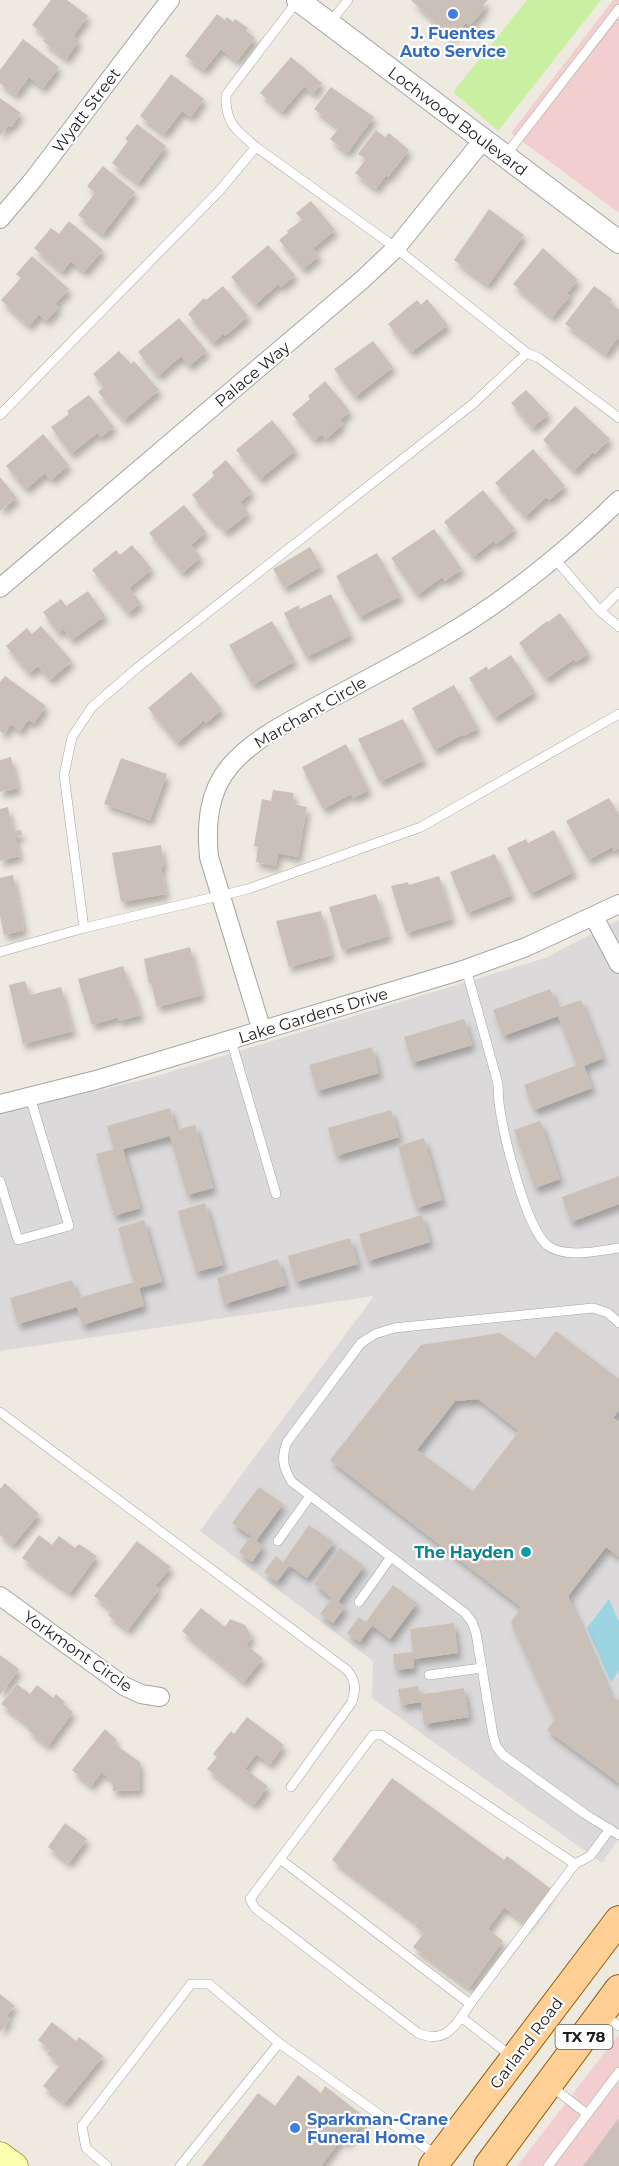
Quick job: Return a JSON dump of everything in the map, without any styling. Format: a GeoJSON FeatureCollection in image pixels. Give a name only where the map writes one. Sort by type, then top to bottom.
{"type":"FeatureCollection","features":[{"type":"Feature","properties":{"kind":"main road","name":"Garland Road"},"geometry":{"type":"LineString","coordinates":[[436,2162],[619,1920]]}},
{"type":"Feature","properties":{"kind":"main road","name":"TX 78"},"geometry":{"type":"LineString","coordinates":[[488,2166],[549,2085],[610,2020],[619,1989]]}},
{"type":"Feature","properties":{"kind":"main road"},"geometry":{"type":"LineString","coordinates":[[514,2058],[549,2085]]}},
{"type":"Feature","properties":{"kind":"main road"},"geometry":{"type":"LineString","coordinates":[[0,2155],[15,2166]]}},
{"type":"Feature","properties":{"kind":"street","name":"Wyatt Street"},"geometry":{"type":"LineString","coordinates":[[0,219],[33,180],[170,0]]}},
{"type":"Feature","properties":{"kind":"street","name":"Lochwood Boulevard"},"geometry":{"type":"LineString","coordinates":[[298,0],[619,242]]}},
{"type":"Feature","properties":{"kind":"street","name":"Palace Way"},"geometry":{"type":"LineString","coordinates":[[0,588],[362,280],[396,248],[483,140]]}},
{"type":"Feature","properties":{"kind":"street","name":"Marchant Circle"},"geometry":{"type":"LineString","coordinates":[[262,1031],[209,857],[207,830],[212,796],[229,767],[250,747],[278,727],[453,631],[554,558],[619,500]]}},
{"type":"Feature","properties":{"kind":"street","name":"Lake Gardens Drive"},"geometry":{"type":"LineString","coordinates":[[0,1104],[231,1040],[466,969],[526,947],[619,904]]}},
{"type":"Feature","properties":{"kind":"street"},"geometry":{"type":"LineString","coordinates":[[594,917],[619,964]]}},
{"type":"Feature","properties":{"kind":"street","name":"Yorkmont Circle"},"geometry":{"type":"LineString","coordinates":[[0,1596],[124,1686],[141,1694],[160,1697]]}},
{"type":"Feature","properties":{"kind":"lane"},"geometry":{"type":"LineString","coordinates":[[298,0],[226,95],[225,110],[236,130],[256,147],[396,248],[528,353],[539,358],[619,418]]}},
{"type":"Feature","properties":{"kind":"lane"},"geometry":{"type":"LineString","coordinates":[[329,24],[348,0]]}},
{"type":"Feature","properties":{"kind":"lane"},"geometry":{"type":"LineString","coordinates":[[505,156],[619,9]]}},
{"type":"Feature","properties":{"kind":"lane"},"geometry":{"type":"LineString","coordinates":[[0,415],[220,190],[256,147]]}},
{"type":"Feature","properties":{"kind":"lane"},"geometry":{"type":"LineString","coordinates":[[84,928],[64,775],[72,737],[92,707],[137,668],[474,403],[528,353]]}},
{"type":"Feature","properties":{"kind":"lane"},"geometry":{"type":"LineString","coordinates":[[554,558],[600,611],[619,627]]}},
{"type":"Feature","properties":{"kind":"lane"},"geometry":{"type":"LineString","coordinates":[[600,611],[619,592]]}},
{"type":"Feature","properties":{"kind":"lane"},"geometry":{"type":"LineString","coordinates":[[0,952],[84,928],[220,896],[295,874],[421,827],[619,714]]}},
{"type":"Feature","properties":{"kind":"lane"},"geometry":{"type":"LineString","coordinates":[[466,969],[498,1083],[499,1103],[508,1152],[525,1205],[540,1236],[548,1245],[564,1252],[619,1248]]}},
{"type":"Feature","properties":{"kind":"lane"},"geometry":{"type":"LineString","coordinates":[[231,1040],[276,1194]]}},
{"type":"Feature","properties":{"kind":"lane"},"geometry":{"type":"LineString","coordinates":[[0,1181],[18,1239],[69,1226],[30,1097]]}},
{"type":"Feature","properties":{"kind":"lane"},"geometry":{"type":"LineString","coordinates":[[575,1864],[382,1735],[373,1735],[250,1899],[255,1908],[418,2033],[428,2037],[441,2037],[451,2030],[575,1864],[590,1856],[615,1832],[503,1755],[496,1746],[493,1735],[476,1633],[472,1622],[465,1613],[292,1482],[284,1469],[283,1454],[287,1442],[361,1343],[375,1334],[394,1328],[593,1308],[608,1313],[619,1323]]}},
{"type":"Feature","properties":{"kind":"lane"},"geometry":{"type":"LineString","coordinates":[[0,1412],[347,1670],[354,1678],[356,1689],[352,1702],[291,1787]]}},
{"type":"Feature","properties":{"kind":"lane"},"geometry":{"type":"LineString","coordinates":[[278,1541],[310,1496]]}},
{"type":"Feature","properties":{"kind":"lane"},"geometry":{"type":"LineString","coordinates":[[359,1602],[391,1557]]}},
{"type":"Feature","properties":{"kind":"lane"},"geometry":{"type":"LineString","coordinates":[[429,1675],[482,1668]]}},
{"type":"Feature","properties":{"kind":"lane"},"geometry":{"type":"LineString","coordinates":[[280,1859],[470,2004]]}},
{"type":"Feature","properties":{"kind":"lane"},"geometry":{"type":"LineString","coordinates":[[107,2166],[86,2148],[82,2126],[191,1984],[209,1984],[279,2043],[436,2162]]}},
{"type":"Feature","properties":{"kind":"lane"},"geometry":{"type":"LineString","coordinates":[[461,2017],[514,2058]]}},
{"type":"Feature","properties":{"kind":"lane"},"geometry":{"type":"LineString","coordinates":[[180,2166],[279,2043]]}},
{"type":"Feature","properties":{"kind":"lane"},"geometry":{"type":"LineString","coordinates":[[548,2166],[619,2072]]}},
{"type":"Feature","properties":{"kind":"lane"},"geometry":{"type":"LineString","coordinates":[[549,2085],[587,2114]]}},
{"type":"Feature","properties":{"kind":"shaded area"},"geometry":{"type":"Polygon","coordinates":[[[613,0],[619,0],[619,213],[511,133],[613,0]]]}},
{"type":"Feature","properties":{"kind":"shaded area"},"geometry":{"type":"Polygon","coordinates":[[[619,920],[619,1838],[602,1863],[372,1698],[373,1661],[200,1531],[374,1296],[0,1351],[0,1114],[150,1078],[545,958],[619,920]]]}},
{"type":"Feature","properties":{"kind":"shaded area"},"geometry":{"type":"Polygon","coordinates":[[[619,2034],[619,2166],[517,2166],[619,2034]]]}},
{"type":"Feature","properties":{"kind":"green space"},"geometry":{"type":"Polygon","coordinates":[[[527,0],[601,0],[498,131],[453,92],[527,0]]]}},
{"type":"Feature","properties":{"kind":"water"},"geometry":{"type":"Polygon","coordinates":[[[609,1599],[619,1622],[619,1671],[611,1682],[587,1628],[609,1599]]]}},
{"type":"Feature","properties":{"kind":"building"},"geometry":{"type":"Polygon","coordinates":[[[51,0],[67,0],[88,16],[73,36],[79,41],[66,59],[43,41],[47,37],[32,25],[51,0]]]}},
{"type":"Feature","properties":{"kind":"building","name":"J. Fuentes Auto Service"},"geometry":{"type":"Polygon","coordinates":[[[411,0],[488,0],[483,5],[485,8],[474,21],[469,25],[466,23],[452,38],[411,0]]]}},
{"type":"Feature","properties":{"kind":"building"},"geometry":{"type":"Polygon","coordinates":[[[217,14],[225,20],[227,17],[233,22],[235,19],[248,28],[246,31],[255,38],[237,61],[221,49],[204,70],[185,56],[217,14]]]}},
{"type":"Feature","properties":{"kind":"building"},"geometry":{"type":"Polygon","coordinates":[[[23,39],[59,67],[43,88],[29,77],[16,95],[0,83],[0,70],[23,39]]]}},
{"type":"Feature","properties":{"kind":"building"},"geometry":{"type":"Polygon","coordinates":[[[291,57],[322,83],[313,94],[304,86],[282,112],[260,93],[291,57]]]}},
{"type":"Feature","properties":{"kind":"building"},"geometry":{"type":"Polygon","coordinates":[[[171,74],[204,99],[191,117],[182,111],[164,134],[140,116],[171,74]]]}},
{"type":"Feature","properties":{"kind":"building"},"geometry":{"type":"Polygon","coordinates":[[[331,87],[374,117],[347,153],[330,139],[339,128],[314,109],[331,87]]]}},
{"type":"Feature","properties":{"kind":"building"},"geometry":{"type":"Polygon","coordinates":[[[0,98],[21,113],[11,127],[8,125],[0,136],[0,98]]]}},
{"type":"Feature","properties":{"kind":"building"},"geometry":{"type":"Polygon","coordinates":[[[137,124],[166,146],[138,183],[112,163],[128,141],[125,139],[137,124]]]}},
{"type":"Feature","properties":{"kind":"building"},"geometry":{"type":"Polygon","coordinates":[[[376,130],[385,137],[389,133],[409,150],[376,189],[355,173],[366,159],[358,154],[376,130]]]}},
{"type":"Feature","properties":{"kind":"building"},"geometry":{"type":"Polygon","coordinates":[[[103,166],[135,192],[103,234],[78,215],[95,193],[87,186],[103,166]]]}},
{"type":"Feature","properties":{"kind":"building"},"geometry":{"type":"Polygon","coordinates":[[[311,201],[335,230],[313,248],[319,256],[303,269],[279,240],[302,220],[296,213],[311,201]]]}},
{"type":"Feature","properties":{"kind":"building"},"geometry":{"type":"Polygon","coordinates":[[[489,209],[524,235],[488,285],[454,260],[489,209]]]}},
{"type":"Feature","properties":{"kind":"building"},"geometry":{"type":"Polygon","coordinates":[[[69,221],[103,250],[84,272],[71,261],[62,272],[34,248],[51,228],[59,234],[69,221]]]}},
{"type":"Feature","properties":{"kind":"building"},"geometry":{"type":"Polygon","coordinates":[[[268,245],[295,275],[281,287],[278,284],[255,305],[231,277],[268,245]]]}},
{"type":"Feature","properties":{"kind":"building"},"geometry":{"type":"Polygon","coordinates":[[[543,248],[578,280],[567,293],[570,296],[552,317],[513,284],[543,248]]]}},
{"type":"Feature","properties":{"kind":"building"},"geometry":{"type":"Polygon","coordinates":[[[32,256],[69,289],[55,304],[59,307],[46,321],[39,314],[29,326],[1,300],[21,278],[16,274],[32,256]]]}},
{"type":"Feature","properties":{"kind":"building"},"geometry":{"type":"Polygon","coordinates":[[[223,286],[248,316],[213,343],[188,314],[204,298],[206,300],[223,286]]]}},
{"type":"Feature","properties":{"kind":"building"},"geometry":{"type":"Polygon","coordinates":[[[594,286],[612,299],[609,302],[619,310],[619,336],[606,354],[565,324],[594,286]]]}},
{"type":"Feature","properties":{"kind":"building"},"geometry":{"type":"Polygon","coordinates":[[[427,299],[448,325],[411,352],[388,324],[417,300],[421,305],[427,299]]]}},
{"type":"Feature","properties":{"kind":"building"},"geometry":{"type":"Polygon","coordinates":[[[179,318],[207,351],[189,366],[181,356],[158,376],[138,352],[179,318]]]}},
{"type":"Feature","properties":{"kind":"building"},"geometry":{"type":"Polygon","coordinates":[[[373,341],[393,367],[355,397],[334,369],[373,341]]]}},
{"type":"Feature","properties":{"kind":"building"},"geometry":{"type":"Polygon","coordinates":[[[119,351],[131,364],[134,361],[159,390],[124,420],[98,392],[104,387],[93,374],[119,351]]]}},
{"type":"Feature","properties":{"kind":"building"},"geometry":{"type":"Polygon","coordinates":[[[325,381],[350,411],[340,420],[343,424],[326,439],[322,434],[314,440],[292,414],[310,399],[308,396],[325,381]]]}},
{"type":"Feature","properties":{"kind":"building"},"geometry":{"type":"Polygon","coordinates":[[[526,390],[549,414],[532,428],[511,403],[526,390]]]}},
{"type":"Feature","properties":{"kind":"building"},"geometry":{"type":"Polygon","coordinates":[[[89,395],[114,427],[101,437],[97,433],[71,454],[51,427],[69,414],[67,411],[89,395]]]}},
{"type":"Feature","properties":{"kind":"building"},"geometry":{"type":"Polygon","coordinates":[[[575,406],[610,439],[574,471],[543,440],[575,406]]]}},
{"type":"Feature","properties":{"kind":"building"},"geometry":{"type":"Polygon","coordinates":[[[272,420],[296,450],[260,479],[236,450],[272,420]]]}},
{"type":"Feature","properties":{"kind":"building"},"geometry":{"type":"Polygon","coordinates":[[[43,434],[69,465],[51,480],[45,473],[26,489],[6,466],[43,434]]]}},
{"type":"Feature","properties":{"kind":"building"},"geometry":{"type":"Polygon","coordinates":[[[533,449],[565,486],[549,500],[546,497],[525,517],[495,483],[533,449]]]}},
{"type":"Feature","properties":{"kind":"building"},"geometry":{"type":"Polygon","coordinates":[[[226,460],[252,492],[240,502],[249,513],[225,532],[192,495],[214,476],[212,472],[226,460]]]}},
{"type":"Feature","properties":{"kind":"building"},"geometry":{"type":"Polygon","coordinates":[[[0,477],[17,498],[0,511],[0,477]]]}},
{"type":"Feature","properties":{"kind":"building"},"geometry":{"type":"Polygon","coordinates":[[[483,490],[515,529],[496,544],[493,541],[473,557],[444,522],[483,490]]]}},
{"type":"Feature","properties":{"kind":"building"},"geometry":{"type":"Polygon","coordinates":[[[184,505],[206,532],[191,545],[201,557],[182,573],[149,533],[184,505]]]}},
{"type":"Feature","properties":{"kind":"building"},"geometry":{"type":"Polygon","coordinates":[[[434,529],[462,569],[445,581],[442,577],[417,595],[391,558],[434,529]]]}},
{"type":"Feature","properties":{"kind":"building"},"geometry":{"type":"Polygon","coordinates":[[[132,545],[152,569],[129,588],[141,603],[128,613],[92,570],[116,550],[120,555],[132,545]]]}},
{"type":"Feature","properties":{"kind":"building"},"geometry":{"type":"Polygon","coordinates":[[[310,547],[321,566],[284,588],[273,569],[310,547]]]}},
{"type":"Feature","properties":{"kind":"building"},"geometry":{"type":"Polygon","coordinates":[[[377,553],[401,596],[359,617],[336,576],[377,553]]]}},
{"type":"Feature","properties":{"kind":"building"},"geometry":{"type":"Polygon","coordinates":[[[88,591],[105,616],[71,640],[64,629],[58,633],[43,612],[61,599],[66,606],[88,591]]]}},
{"type":"Feature","properties":{"kind":"building"},"geometry":{"type":"Polygon","coordinates":[[[331,594],[351,635],[306,657],[284,613],[299,605],[300,609],[331,594]]]}},
{"type":"Feature","properties":{"kind":"building"},"geometry":{"type":"Polygon","coordinates":[[[560,613],[589,653],[576,662],[574,659],[546,679],[519,643],[560,613]]]}},
{"type":"Feature","properties":{"kind":"building"},"geometry":{"type":"Polygon","coordinates":[[[272,621],[295,661],[252,685],[229,645],[272,621]]]}},
{"type":"Feature","properties":{"kind":"building"},"geometry":{"type":"Polygon","coordinates":[[[41,626],[72,661],[50,680],[38,666],[29,673],[6,646],[27,628],[32,634],[41,626]]]}},
{"type":"Feature","properties":{"kind":"building"},"geometry":{"type":"Polygon","coordinates":[[[511,655],[535,692],[494,718],[469,678],[487,666],[488,670],[511,655]]]}},
{"type":"Feature","properties":{"kind":"building"},"geometry":{"type":"Polygon","coordinates":[[[191,672],[222,709],[206,723],[204,720],[177,743],[148,708],[191,672]]]}},
{"type":"Feature","properties":{"kind":"building"},"geometry":{"type":"Polygon","coordinates":[[[5,676],[46,706],[34,723],[28,720],[20,731],[11,724],[4,734],[0,731],[0,682],[5,676]]]}},
{"type":"Feature","properties":{"kind":"building"},"geometry":{"type":"Polygon","coordinates":[[[454,685],[478,728],[434,750],[412,708],[454,685]]]}},
{"type":"Feature","properties":{"kind":"building"},"geometry":{"type":"Polygon","coordinates":[[[403,719],[424,760],[380,782],[358,739],[403,719]]]}},
{"type":"Feature","properties":{"kind":"building"},"geometry":{"type":"Polygon","coordinates":[[[346,744],[369,790],[353,798],[351,794],[323,809],[302,767],[346,744]]]}},
{"type":"Feature","properties":{"kind":"building"},"geometry":{"type":"Polygon","coordinates":[[[11,757],[18,788],[0,792],[0,760],[11,757]]]}},
{"type":"Feature","properties":{"kind":"building"},"geometry":{"type":"Polygon","coordinates":[[[121,758],[167,774],[150,820],[104,804],[121,758]]]}},
{"type":"Feature","properties":{"kind":"building"},"geometry":{"type":"Polygon","coordinates":[[[273,790],[294,793],[292,804],[307,807],[298,857],[278,853],[276,866],[256,862],[258,847],[254,846],[262,799],[271,801],[273,790]]]}},
{"type":"Feature","properties":{"kind":"building"},"geometry":{"type":"Polygon","coordinates":[[[609,798],[619,815],[619,848],[614,851],[612,847],[588,860],[566,821],[609,798]]]}},
{"type":"Feature","properties":{"kind":"building"},"geometry":{"type":"Polygon","coordinates":[[[8,807],[13,831],[21,830],[22,835],[15,837],[20,856],[0,861],[0,809],[8,807]]]}},
{"type":"Feature","properties":{"kind":"building"},"geometry":{"type":"Polygon","coordinates":[[[554,830],[574,872],[530,894],[507,848],[526,839],[528,843],[554,830]]]}},
{"type":"Feature","properties":{"kind":"building"},"geometry":{"type":"Polygon","coordinates":[[[161,845],[164,866],[161,867],[166,894],[121,902],[112,853],[161,845]]]}},
{"type":"Feature","properties":{"kind":"building"},"geometry":{"type":"Polygon","coordinates":[[[495,854],[512,895],[467,913],[450,872],[495,854]]]}},
{"type":"Feature","properties":{"kind":"building"},"geometry":{"type":"Polygon","coordinates":[[[13,875],[24,930],[4,935],[0,916],[0,878],[13,875]]]}},
{"type":"Feature","properties":{"kind":"building"},"geometry":{"type":"Polygon","coordinates":[[[439,876],[452,919],[406,933],[391,886],[408,882],[409,885],[439,876]]]}},
{"type":"Feature","properties":{"kind":"building"},"geometry":{"type":"Polygon","coordinates":[[[376,894],[389,936],[342,950],[329,907],[376,894]]]}},
{"type":"Feature","properties":{"kind":"building"},"geometry":{"type":"Polygon","coordinates":[[[321,911],[332,955],[289,967],[276,921],[321,911]]]}},
{"type":"Feature","properties":{"kind":"building"},"geometry":{"type":"Polygon","coordinates":[[[190,947],[202,995],[157,1007],[144,959],[190,947]]]}},
{"type":"Feature","properties":{"kind":"building"},"geometry":{"type":"Polygon","coordinates":[[[123,966],[141,1015],[119,1021],[118,1017],[92,1025],[78,979],[123,966]]]}},
{"type":"Feature","properties":{"kind":"building"},"geometry":{"type":"Polygon","coordinates":[[[25,981],[30,995],[61,987],[73,1031],[23,1044],[9,985],[25,981]]]}},
{"type":"Feature","properties":{"kind":"building"},"geometry":{"type":"Polygon","coordinates":[[[550,989],[558,1008],[581,1000],[603,1058],[584,1066],[592,1088],[534,1110],[524,1085],[577,1065],[558,1016],[503,1036],[493,1010],[550,989]]]}},
{"type":"Feature","properties":{"kind":"building"},"geometry":{"type":"Polygon","coordinates":[[[464,1019],[472,1045],[412,1063],[404,1037],[464,1019]]]}},
{"type":"Feature","properties":{"kind":"building"},"geometry":{"type":"Polygon","coordinates":[[[372,1047],[379,1073],[317,1091],[309,1065],[372,1047]]]}},
{"type":"Feature","properties":{"kind":"building"},"geometry":{"type":"Polygon","coordinates":[[[170,1108],[176,1130],[195,1125],[213,1188],[187,1195],[170,1136],[123,1149],[140,1208],[114,1216],[96,1154],[114,1149],[107,1126],[170,1108]]]}},
{"type":"Feature","properties":{"kind":"building"},"geometry":{"type":"Polygon","coordinates":[[[391,1110],[399,1137],[336,1156],[328,1128],[391,1110]]]}},
{"type":"Feature","properties":{"kind":"building"},"geometry":{"type":"Polygon","coordinates":[[[540,1121],[560,1179],[535,1188],[514,1130],[540,1121]]]}},
{"type":"Feature","properties":{"kind":"building"},"geometry":{"type":"Polygon","coordinates":[[[424,1138],[442,1200],[416,1208],[398,1146],[424,1138]]]}},
{"type":"Feature","properties":{"kind":"building"},"geometry":{"type":"Polygon","coordinates":[[[619,1176],[619,1204],[571,1222],[562,1197],[619,1176]]]}},
{"type":"Feature","properties":{"kind":"building"},"geometry":{"type":"Polygon","coordinates":[[[205,1203],[223,1265],[196,1272],[178,1211],[205,1203]]]}},
{"type":"Feature","properties":{"kind":"building"},"geometry":{"type":"Polygon","coordinates":[[[422,1215],[430,1242],[368,1261],[359,1234],[422,1215]]]}},
{"type":"Feature","properties":{"kind":"building"},"geometry":{"type":"Polygon","coordinates":[[[144,1220],[162,1282],[139,1288],[144,1306],[82,1325],[77,1307],[18,1324],[10,1298],[72,1280],[78,1298],[134,1282],[118,1228],[144,1220]]]}},
{"type":"Feature","properties":{"kind":"building"},"geometry":{"type":"Polygon","coordinates":[[[350,1238],[358,1264],[295,1282],[288,1256],[350,1238]]]}},
{"type":"Feature","properties":{"kind":"building"},"geometry":{"type":"Polygon","coordinates":[[[278,1259],[286,1285],[224,1304],[217,1278],[278,1259]]]}},
{"type":"Feature","properties":{"kind":"building","name":"The Hayden"},"geometry":{"type":"Polygon","coordinates":[[[556,1331],[619,1379],[619,1410],[613,1418],[619,1422],[619,1557],[606,1547],[568,1596],[610,1694],[619,1700],[619,1783],[547,1730],[555,1719],[511,1622],[521,1607],[330,1460],[421,1345],[500,1333],[535,1358],[556,1331]],[[478,1399],[455,1401],[417,1450],[473,1491],[519,1431],[478,1399]]]}},
{"type":"Feature","properties":{"kind":"building"},"geometry":{"type":"Polygon","coordinates":[[[5,1483],[39,1514],[13,1545],[0,1535],[0,1489],[5,1483]]]}},
{"type":"Feature","properties":{"kind":"building"},"geometry":{"type":"Polygon","coordinates":[[[259,1487],[283,1504],[256,1541],[263,1546],[252,1562],[239,1552],[251,1536],[232,1523],[259,1487]]]}},
{"type":"Feature","properties":{"kind":"building"},"geometry":{"type":"Polygon","coordinates":[[[309,1525],[334,1542],[307,1578],[289,1565],[277,1582],[264,1572],[276,1556],[283,1562],[309,1525]]]}},
{"type":"Feature","properties":{"kind":"building"},"geometry":{"type":"Polygon","coordinates":[[[39,1535],[52,1545],[59,1536],[75,1548],[79,1544],[97,1556],[70,1593],[22,1558],[39,1535]]]}},
{"type":"Feature","properties":{"kind":"building"},"geometry":{"type":"Polygon","coordinates":[[[137,1541],[171,1567],[155,1586],[159,1589],[128,1630],[108,1615],[112,1610],[94,1596],[137,1541]]]}},
{"type":"Feature","properties":{"kind":"building"},"geometry":{"type":"Polygon","coordinates":[[[340,1548],[364,1566],[338,1602],[345,1607],[333,1623],[320,1614],[332,1598],[314,1584],[340,1548]]]}},
{"type":"Feature","properties":{"kind":"building"},"geometry":{"type":"Polygon","coordinates":[[[393,1585],[417,1603],[390,1639],[372,1625],[360,1642],[347,1633],[359,1617],[366,1622],[393,1585]]]}},
{"type":"Feature","properties":{"kind":"building"},"geometry":{"type":"Polygon","coordinates":[[[201,1608],[225,1627],[230,1619],[245,1625],[252,1637],[246,1645],[263,1658],[244,1682],[182,1631],[201,1608]]]}},
{"type":"Feature","properties":{"kind":"building"},"geometry":{"type":"Polygon","coordinates":[[[454,1623],[458,1653],[413,1659],[414,1668],[395,1670],[393,1654],[413,1652],[410,1629],[454,1623]]]}},
{"type":"Feature","properties":{"kind":"building"},"geometry":{"type":"Polygon","coordinates":[[[0,1655],[19,1669],[0,1695],[0,1655]]]}},
{"type":"Feature","properties":{"kind":"building"},"geometry":{"type":"Polygon","coordinates":[[[17,1684],[30,1694],[37,1685],[53,1698],[56,1694],[73,1712],[48,1746],[28,1730],[30,1726],[1,1704],[17,1684]]]}},
{"type":"Feature","properties":{"kind":"building"},"geometry":{"type":"Polygon","coordinates":[[[418,1686],[419,1695],[464,1688],[469,1717],[424,1724],[421,1702],[401,1705],[398,1689],[418,1686]]]}},
{"type":"Feature","properties":{"kind":"building"},"geometry":{"type":"Polygon","coordinates":[[[247,1717],[284,1745],[270,1764],[256,1754],[245,1769],[268,1786],[254,1805],[207,1769],[217,1757],[213,1754],[231,1731],[234,1734],[247,1717]]]}},
{"type":"Feature","properties":{"kind":"building"},"geometry":{"type":"Polygon","coordinates":[[[105,1729],[117,1740],[113,1743],[140,1762],[140,1790],[113,1791],[112,1780],[102,1772],[91,1786],[72,1770],[105,1729]]]}},
{"type":"Feature","properties":{"kind":"building"},"geometry":{"type":"Polygon","coordinates":[[[392,1778],[504,1860],[507,1856],[551,1889],[526,1924],[504,1907],[488,1929],[503,1941],[469,1988],[413,1947],[424,1933],[415,1926],[417,1923],[332,1860],[392,1778]]]}},
{"type":"Feature","properties":{"kind":"building"},"geometry":{"type":"Polygon","coordinates":[[[65,1823],[87,1839],[69,1863],[48,1847],[65,1823]]]}},
{"type":"Feature","properties":{"kind":"building"},"geometry":{"type":"Polygon","coordinates":[[[0,1994],[15,2006],[6,2016],[10,2019],[0,2032],[0,1994]]]}},
{"type":"Feature","properties":{"kind":"building"},"geometry":{"type":"Polygon","coordinates":[[[52,2022],[76,2041],[79,2037],[103,2056],[65,2103],[43,2086],[61,2064],[47,2054],[50,2050],[38,2040],[52,2022]]]}},
{"type":"Feature","properties":{"kind":"building","name":"Sparkman-Crane Funeral Home"},"geometry":{"type":"Polygon","coordinates":[[[298,2075],[321,2093],[325,2086],[366,2118],[347,2143],[342,2138],[321,2166],[202,2166],[258,2093],[275,2106],[298,2075]]]}},
{"type":"Feature","properties":{"kind":"building"},"geometry":{"type":"Polygon","coordinates":[[[619,2118],[619,2166],[583,2166],[619,2118]]]}},
{"type":"Feature","properties":{"kind":"place","name":"J. Fuentes Auto Service"},"geometry":{"type":"Point","coordinates":[453,14]}},
{"type":"Feature","properties":{"kind":"place","name":"The Hayden"},"geometry":{"type":"Point","coordinates":[526,1552]}},
{"type":"Feature","properties":{"kind":"place","name":"Sparkman-Crane Funeral Home"},"geometry":{"type":"Point","coordinates":[295,2128]}}]}
